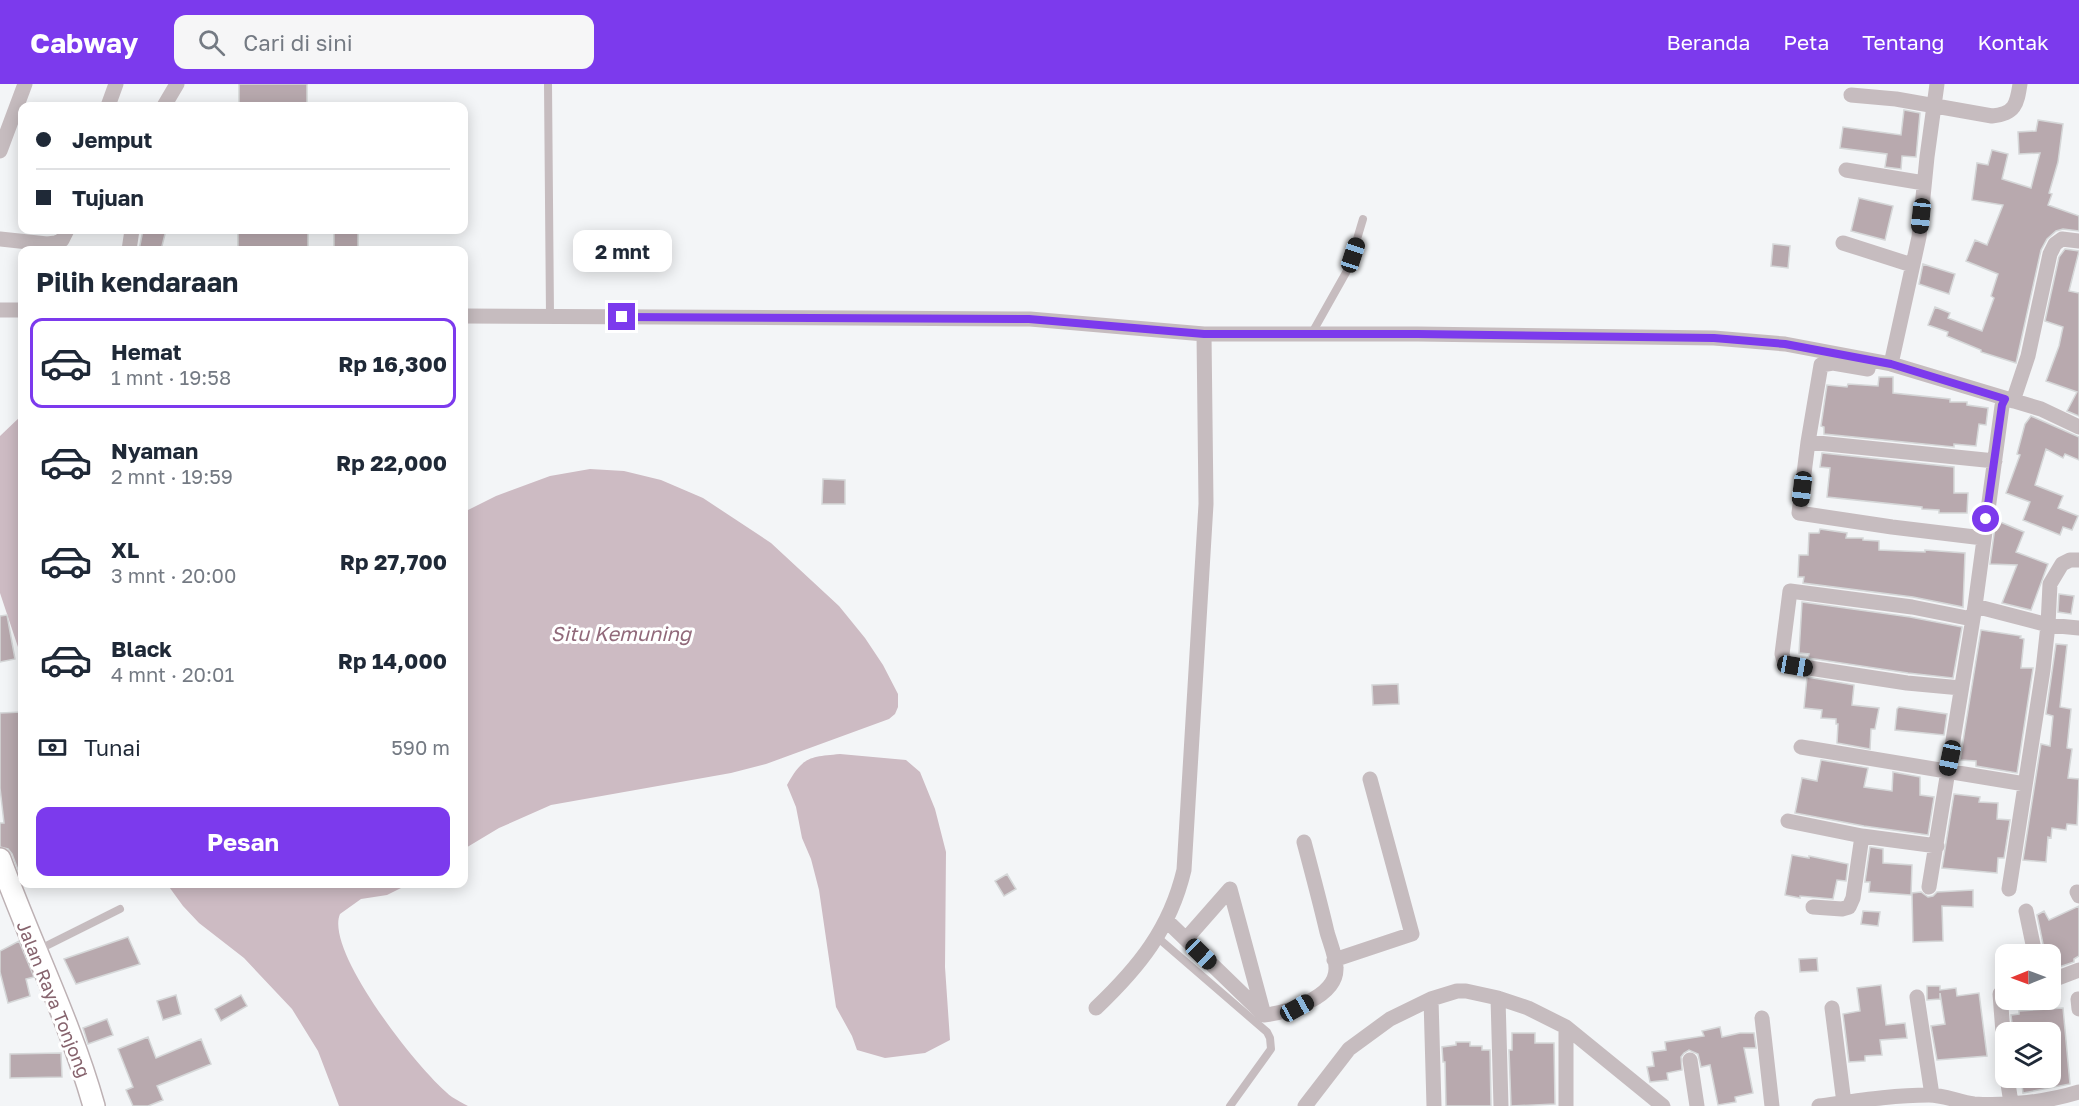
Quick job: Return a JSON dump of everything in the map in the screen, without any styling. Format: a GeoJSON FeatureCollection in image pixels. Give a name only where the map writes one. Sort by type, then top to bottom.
{"type":"FeatureCollection","features":[{"type":"Feature","properties":{"kind":"main road","name":"Jalan Raya Tonjong"},"geometry":{"type":"LineString","coordinates":[[0,859],[19,911],[74,1042],[94,1106]]}},
{"type":"Feature","properties":{"kind":"street"},"geometry":{"type":"LineString","coordinates":[[18,102],[25,84]]}},
{"type":"Feature","properties":{"kind":"street"},"geometry":{"type":"LineString","coordinates":[[109,102],[116,84]]}},
{"type":"Feature","properties":{"kind":"street"},"geometry":{"type":"LineString","coordinates":[[166,102],[177,84]]}},
{"type":"Feature","properties":{"kind":"street"},"geometry":{"type":"LineString","coordinates":[[1891,364],[1919,237],[1937,84]]}},
{"type":"Feature","properties":{"kind":"street"},"geometry":{"type":"LineString","coordinates":[[1851,95],[1896,99],[1978,115],[2003,115],[2015,106],[2020,84]]}},
{"type":"Feature","properties":{"kind":"street"},"geometry":{"type":"LineString","coordinates":[[0,151],[18,103]]}},
{"type":"Feature","properties":{"kind":"street"},"geometry":{"type":"LineString","coordinates":[[1846,170],[1924,183]]}},
{"type":"Feature","properties":{"kind":"street"},"geometry":{"type":"LineString","coordinates":[[0,238],[51,244],[62,240],[65,234]]}},
{"type":"Feature","properties":{"kind":"street"},"geometry":{"type":"LineString","coordinates":[[1929,887],[1974,612],[1995,461],[2007,402],[2028,356],[2050,254],[2055,244],[2062,239],[2079,241]]}},
{"type":"Feature","properties":{"kind":"street"},"geometry":{"type":"LineString","coordinates":[[1844,243],[1912,265]]}},
{"type":"Feature","properties":{"kind":"street"},"geometry":{"type":"LineString","coordinates":[[0,310],[18,310]]}},
{"type":"Feature","properties":{"kind":"street"},"geometry":{"type":"LineString","coordinates":[[468,316],[1029,319],[1204,334],[1312,333],[1714,338],[1785,344],[1891,364],[2007,402]]}},
{"type":"Feature","properties":{"kind":"street"},"geometry":{"type":"LineString","coordinates":[[1096,1008],[1128,976],[1158,937],[1178,894],[1184,870],[1206,504],[1204,334]]}},
{"type":"Feature","properties":{"kind":"street"},"geometry":{"type":"LineString","coordinates":[[1983,537],[1892,528],[1799,513],[1818,370],[1821,365],[1825,363],[1908,377],[2041,409],[2079,427]]}},
{"type":"Feature","properties":{"kind":"street"},"geometry":{"type":"LineString","coordinates":[[1808,442],[1995,461]]}},
{"type":"Feature","properties":{"kind":"street"},"geometry":{"type":"LineString","coordinates":[[2009,889],[2048,625],[2051,580],[2062,564],[2070,560],[2079,560]]}},
{"type":"Feature","properties":{"kind":"street"},"geometry":{"type":"LineString","coordinates":[[1961,688],[1827,672],[1785,662],[1782,654],[1790,591],[1912,607],[1974,612],[2079,628]]}},
{"type":"Feature","properties":{"kind":"street"},"geometry":{"type":"LineString","coordinates":[[1801,747],[2025,784]]}},
{"type":"Feature","properties":{"kind":"street"},"geometry":{"type":"LineString","coordinates":[[1334,960],[1413,934],[1370,779]]}},
{"type":"Feature","properties":{"kind":"street"},"geometry":{"type":"LineString","coordinates":[[1788,822],[1862,836],[1937,846]]}},
{"type":"Feature","properties":{"kind":"street"},"geometry":{"type":"LineString","coordinates":[[1813,907],[1842,909],[1849,907],[1853,898],[1862,836]]}},
{"type":"Feature","properties":{"kind":"street"},"geometry":{"type":"LineString","coordinates":[[1166,920],[1264,1015],[1279,1014],[1297,1008],[1327,991],[1337,969],[1304,842]]}},
{"type":"Feature","properties":{"kind":"street"},"geometry":{"type":"LineString","coordinates":[[1186,939],[1230,889],[1264,1015]]}},
{"type":"Feature","properties":{"kind":"street"},"geometry":{"type":"LineString","coordinates":[[2026,911],[2033,944]]}},
{"type":"Feature","properties":{"kind":"street"},"geometry":{"type":"LineString","coordinates":[[2061,977],[2079,970]]}},
{"type":"Feature","properties":{"kind":"street"},"geometry":{"type":"LineString","coordinates":[[1305,1106],[1349,1049],[1390,1019],[1431,999],[1457,991],[1475,992],[1498,998],[1528,1008],[1566,1027],[1663,1106]]}},
{"type":"Feature","properties":{"kind":"street"},"geometry":{"type":"LineString","coordinates":[[1917,997],[1932,1095]]}},
{"type":"Feature","properties":{"kind":"street"},"geometry":{"type":"LineString","coordinates":[[1498,998],[1501,1106]]}},
{"type":"Feature","properties":{"kind":"street"},"geometry":{"type":"LineString","coordinates":[[1431,999],[1434,1106]]}},
{"type":"Feature","properties":{"kind":"street"},"geometry":{"type":"LineString","coordinates":[[1832,1008],[1844,1102]]}},
{"type":"Feature","properties":{"kind":"street"},"geometry":{"type":"LineString","coordinates":[[1762,1018],[1772,1106]]}},
{"type":"Feature","properties":{"kind":"street"},"geometry":{"type":"LineString","coordinates":[[1566,1027],[1566,1106]]}},
{"type":"Feature","properties":{"kind":"street"},"geometry":{"type":"LineString","coordinates":[[1690,1060],[1697,1106]]}},
{"type":"Feature","properties":{"kind":"street"},"geometry":{"type":"LineString","coordinates":[[2009,1088],[2011,1103]]}},
{"type":"Feature","properties":{"kind":"street"},"geometry":{"type":"LineString","coordinates":[[1819,1106],[1932,1095],[1976,1105],[2054,1102],[2079,1092]]}},
{"type":"Feature","properties":{"kind":"lane"},"geometry":{"type":"LineString","coordinates":[[548,84],[550,316]]}},
{"type":"Feature","properties":{"kind":"lane"},"geometry":{"type":"LineString","coordinates":[[1312,333],[1348,269],[1363,219]]}},
{"type":"Feature","properties":{"kind":"lane"},"geometry":{"type":"LineString","coordinates":[[36,951],[120,909]]}},
{"type":"Feature","properties":{"kind":"lane"},"geometry":{"type":"LineString","coordinates":[[1158,937],[1267,1032],[1270,1038],[1271,1049],[1230,1106]]}},
{"type":"Feature","properties":{"kind":"water"},"geometry":{"type":"Polygon","coordinates":[[[18,419],[18,647],[0,593],[0,436],[18,419]]]}},
{"type":"Feature","properties":{"kind":"water","name":"Situ Kemuning"},"geometry":{"type":"Polygon","coordinates":[[[590,469],[624,471],[661,480],[703,498],[771,543],[839,606],[865,638],[883,665],[898,694],[898,707],[895,714],[889,719],[766,764],[731,773],[551,805],[499,828],[468,847],[468,510],[496,496],[550,476],[590,469]]]}},
{"type":"Feature","properties":{"kind":"water"},"geometry":{"type":"Polygon","coordinates":[[[840,754],[906,760],[920,772],[935,809],[946,852],[945,967],[950,1040],[925,1053],[885,1058],[857,1050],[836,1007],[819,890],[811,859],[802,838],[796,807],[787,785],[798,768],[808,760],[814,757],[840,754]]]}},
{"type":"Feature","properties":{"kind":"water"},"geometry":{"type":"Polygon","coordinates":[[[170,888],[401,888],[387,895],[361,899],[340,914],[339,932],[346,955],[378,1011],[419,1064],[452,1097],[468,1106],[339,1106],[318,1051],[292,1009],[244,958],[199,923],[170,888]]]}},
{"type":"Feature","properties":{"kind":"building"},"geometry":{"type":"Polygon","coordinates":[[[239,84],[307,84],[307,102],[239,102],[239,84]]]}},
{"type":"Feature","properties":{"kind":"building"},"geometry":{"type":"Polygon","coordinates":[[[1904,110],[1920,113],[1916,157],[1902,156],[1901,169],[1885,167],[1887,154],[1840,148],[1843,127],[1901,135],[1904,110]]]}},
{"type":"Feature","properties":{"kind":"building"},"geometry":{"type":"Polygon","coordinates":[[[2038,120],[2063,124],[2058,162],[2048,205],[2079,216],[2079,231],[2063,229],[2056,231],[2047,239],[2041,250],[2016,363],[1981,352],[1981,350],[1947,336],[1948,332],[1928,325],[1935,307],[1950,313],[1948,318],[1982,331],[1994,298],[1991,296],[1998,274],[1966,261],[1975,240],[1987,245],[2003,205],[1972,200],[1977,163],[1988,165],[1992,150],[2008,154],[2002,179],[2031,188],[2040,153],[2019,154],[2018,132],[2036,131],[2038,120]]]}},
{"type":"Feature","properties":{"kind":"building"},"geometry":{"type":"Polygon","coordinates":[[[1859,198],[1893,206],[1885,240],[1851,231],[1859,198]]]}},
{"type":"Feature","properties":{"kind":"building"},"geometry":{"type":"Polygon","coordinates":[[[142,234],[165,234],[162,246],[140,246],[142,234]]]}},
{"type":"Feature","properties":{"kind":"building"},"geometry":{"type":"Polygon","coordinates":[[[238,234],[308,234],[308,246],[238,246],[238,234]]]}},
{"type":"Feature","properties":{"kind":"building"},"geometry":{"type":"Polygon","coordinates":[[[334,234],[358,234],[358,246],[334,246],[334,234]]]}},
{"type":"Feature","properties":{"kind":"building"},"geometry":{"type":"Polygon","coordinates":[[[1773,244],[1790,246],[1788,268],[1771,266],[1773,244]]]}},
{"type":"Feature","properties":{"kind":"building"},"geometry":{"type":"Polygon","coordinates":[[[2065,249],[2079,251],[2069,291],[2079,293],[2079,416],[2067,411],[2077,392],[2046,381],[2059,346],[2063,327],[2045,321],[2059,257],[2065,249]]]}},
{"type":"Feature","properties":{"kind":"building"},"geometry":{"type":"Polygon","coordinates":[[[1923,264],[1955,274],[1949,294],[1919,284],[1923,264]]]}},
{"type":"Feature","properties":{"kind":"building"},"geometry":{"type":"Polygon","coordinates":[[[1879,377],[1893,377],[1893,393],[1950,399],[1950,402],[1967,402],[1967,405],[1988,408],[1986,425],[1979,424],[1976,446],[1954,444],[1954,447],[1824,434],[1824,427],[1821,426],[1827,385],[1878,386],[1879,377]]]}},
{"type":"Feature","properties":{"kind":"building"},"geometry":{"type":"Polygon","coordinates":[[[2031,416],[2079,437],[2079,460],[2065,454],[2063,458],[2046,449],[2035,485],[2063,496],[2058,508],[2078,516],[2072,530],[2063,527],[2060,535],[2023,520],[2030,502],[2006,493],[2020,455],[2017,454],[2025,424],[2031,416]]]}},
{"type":"Feature","properties":{"kind":"building"},"geometry":{"type":"Polygon","coordinates":[[[1822,453],[1954,467],[1954,493],[1968,493],[1967,513],[1939,513],[1939,510],[1922,509],[1922,507],[1827,497],[1830,468],[1820,467],[1822,453]]]}},
{"type":"Feature","properties":{"kind":"building"},"geometry":{"type":"Polygon","coordinates":[[[823,479],[845,480],[845,504],[822,504],[823,479]]]}},
{"type":"Feature","properties":{"kind":"building"},"geometry":{"type":"Polygon","coordinates":[[[1998,521],[2024,532],[2016,552],[2048,564],[2031,610],[2002,603],[2017,565],[1990,564],[1995,527],[1998,521]]]}},
{"type":"Feature","properties":{"kind":"building"},"geometry":{"type":"Polygon","coordinates":[[[1820,529],[1847,533],[1846,538],[1879,541],[1879,550],[1965,553],[1963,607],[1913,597],[1803,583],[1804,577],[1798,577],[1799,555],[1808,555],[1809,533],[1819,533],[1820,529]]]}},
{"type":"Feature","properties":{"kind":"building"},"geometry":{"type":"Polygon","coordinates":[[[2059,594],[2074,596],[2071,614],[2058,612],[2059,594]]]}},
{"type":"Feature","properties":{"kind":"building"},"geometry":{"type":"Polygon","coordinates":[[[1802,602],[1910,617],[1962,627],[1953,678],[1808,658],[1809,654],[1799,653],[1802,602]]]}},
{"type":"Feature","properties":{"kind":"building"},"geometry":{"type":"Polygon","coordinates":[[[7,615],[15,659],[0,662],[0,616],[7,615]]]}},
{"type":"Feature","properties":{"kind":"building"},"geometry":{"type":"Polygon","coordinates":[[[1981,630],[2021,636],[2020,638],[2024,639],[2021,668],[2033,668],[2017,773],[1976,766],[1976,761],[1960,760],[1981,630]]]}},
{"type":"Feature","properties":{"kind":"building"},"geometry":{"type":"Polygon","coordinates":[[[2056,644],[2067,645],[2060,707],[2071,709],[2067,748],[2072,749],[2068,778],[2079,779],[2077,825],[2067,824],[2066,830],[2052,828],[2051,838],[2048,837],[2046,862],[2023,860],[2041,744],[2050,746],[2053,716],[2046,714],[2056,644]]]}},
{"type":"Feature","properties":{"kind":"building"},"geometry":{"type":"Polygon","coordinates":[[[1807,677],[1854,685],[1852,705],[1879,708],[1875,729],[1871,729],[1870,749],[1837,743],[1836,719],[1821,718],[1822,710],[1804,708],[1807,677]]]}},
{"type":"Feature","properties":{"kind":"building"},"geometry":{"type":"Polygon","coordinates":[[[1398,684],[1399,704],[1373,705],[1372,685],[1398,684]]]}},
{"type":"Feature","properties":{"kind":"building"},"geometry":{"type":"Polygon","coordinates":[[[1899,707],[1947,714],[1944,735],[1895,730],[1899,707]]]}},
{"type":"Feature","properties":{"kind":"building"},"geometry":{"type":"Polygon","coordinates":[[[18,712],[18,870],[12,854],[8,849],[0,847],[0,823],[4,823],[0,788],[0,713],[18,712]]]}},
{"type":"Feature","properties":{"kind":"building"},"geometry":{"type":"Polygon","coordinates":[[[1821,760],[1868,768],[1864,787],[1892,791],[1893,772],[1920,777],[1920,795],[1934,797],[1928,835],[1795,813],[1802,778],[1817,781],[1821,760]]]}},
{"type":"Feature","properties":{"kind":"building"},"geometry":{"type":"Polygon","coordinates":[[[1954,794],[1980,797],[1979,802],[1998,803],[1997,819],[2010,820],[2004,858],[1998,858],[1997,873],[1942,868],[1954,794]]]}},
{"type":"Feature","properties":{"kind":"building"},"geometry":{"type":"Polygon","coordinates":[[[1870,847],[1883,849],[1883,863],[1912,865],[1911,895],[1869,892],[1870,882],[1865,882],[1870,847]]]}},
{"type":"Feature","properties":{"kind":"building"},"geometry":{"type":"Polygon","coordinates":[[[1792,855],[1848,864],[1846,881],[1837,880],[1833,899],[1785,895],[1792,855]]]}},
{"type":"Feature","properties":{"kind":"building"},"geometry":{"type":"Polygon","coordinates":[[[1007,874],[1016,889],[1004,896],[995,881],[1007,874]]]}},
{"type":"Feature","properties":{"kind":"building"},"geometry":{"type":"Polygon","coordinates":[[[1973,890],[1973,907],[1942,906],[1943,941],[1913,942],[1912,893],[1921,892],[1928,897],[1937,892],[1973,890]]]}},
{"type":"Feature","properties":{"kind":"building"},"geometry":{"type":"Polygon","coordinates":[[[2079,906],[2079,956],[2074,959],[2074,962],[2061,966],[2061,944],[2043,944],[2037,915],[2044,911],[2049,920],[2079,906]]]}},
{"type":"Feature","properties":{"kind":"building"},"geometry":{"type":"Polygon","coordinates":[[[1863,911],[1880,912],[1878,926],[1861,924],[1863,911]]]}},
{"type":"Feature","properties":{"kind":"building"},"geometry":{"type":"Polygon","coordinates":[[[128,937],[140,964],[76,984],[64,959],[128,937]]]}},
{"type":"Feature","properties":{"kind":"building"},"geometry":{"type":"Polygon","coordinates":[[[19,941],[34,977],[26,979],[30,996],[8,1003],[0,972],[0,951],[19,941]]]}},
{"type":"Feature","properties":{"kind":"building"},"geometry":{"type":"Polygon","coordinates":[[[1817,958],[1818,971],[1800,972],[1799,959],[1817,958]]]}},
{"type":"Feature","properties":{"kind":"building"},"geometry":{"type":"Polygon","coordinates":[[[1881,985],[1886,1025],[1905,1023],[1907,1038],[1880,1040],[1882,1055],[1865,1056],[1865,1061],[1849,1062],[1843,1014],[1860,1011],[1857,988],[1881,985]]]}},
{"type":"Feature","properties":{"kind":"building"},"geometry":{"type":"Polygon","coordinates":[[[1927,986],[1940,986],[1940,990],[1956,988],[1957,996],[1979,993],[1987,1056],[1937,1060],[1931,1026],[1945,1024],[1940,993],[1940,999],[1927,1000],[1927,986]]]}},
{"type":"Feature","properties":{"kind":"building"},"geometry":{"type":"Polygon","coordinates":[[[176,995],[181,1014],[163,1020],[157,1001],[176,995]]]}},
{"type":"Feature","properties":{"kind":"building"},"geometry":{"type":"Polygon","coordinates":[[[241,995],[247,1006],[221,1021],[215,1009],[241,995]]]}},
{"type":"Feature","properties":{"kind":"building"},"geometry":{"type":"Polygon","coordinates":[[[2063,1008],[2070,1084],[2061,1086],[2061,1022],[2012,1022],[2011,1015],[2019,1014],[2019,1011],[2061,1010],[2063,1008]]]}},
{"type":"Feature","properties":{"kind":"building"},"geometry":{"type":"Polygon","coordinates":[[[107,1019],[113,1035],[88,1044],[83,1028],[107,1019]]]}},
{"type":"Feature","properties":{"kind":"building"},"geometry":{"type":"Polygon","coordinates":[[[1720,1027],[1722,1037],[1754,1033],[1756,1048],[1744,1048],[1753,1093],[1735,1097],[1736,1102],[1718,1105],[1710,1065],[1701,1067],[1698,1054],[1689,1050],[1681,1057],[1682,1070],[1667,1073],[1668,1080],[1650,1082],[1647,1067],[1654,1066],[1652,1052],[1666,1050],[1665,1042],[1704,1036],[1702,1031],[1720,1027]]]}},
{"type":"Feature","properties":{"kind":"building"},"geometry":{"type":"Polygon","coordinates":[[[1512,1033],[1535,1033],[1535,1043],[1554,1043],[1555,1104],[1511,1106],[1509,1050],[1512,1050],[1512,1033]]]}},
{"type":"Feature","properties":{"kind":"building"},"geometry":{"type":"Polygon","coordinates":[[[148,1037],[156,1058],[201,1039],[211,1064],[157,1086],[163,1100],[148,1106],[133,1106],[126,1090],[133,1087],[118,1049],[148,1037]]]}},
{"type":"Feature","properties":{"kind":"building"},"geometry":{"type":"Polygon","coordinates":[[[1456,1042],[1470,1042],[1470,1046],[1482,1046],[1482,1050],[1490,1050],[1491,1106],[1446,1106],[1445,1062],[1443,1062],[1442,1047],[1456,1045],[1456,1042]]]}},
{"type":"Feature","properties":{"kind":"building"},"geometry":{"type":"Polygon","coordinates":[[[61,1053],[62,1077],[10,1078],[10,1054],[61,1053]]]}},
{"type":"Feature","properties":{"kind":"building"},"geometry":{"type":"Polygon","coordinates":[[[2022,1088],[2049,1088],[2023,1093],[2022,1088]]]}},
{"type":"Feature","properties":{"kind":"route"},"geometry":{"type":"LineString","coordinates":[[622,317],[1029,319],[1204,334],[1630,336],[1714,338],[1785,344],[1891,364],[2005,399],[2002,405],[1986,519]]}}]}
